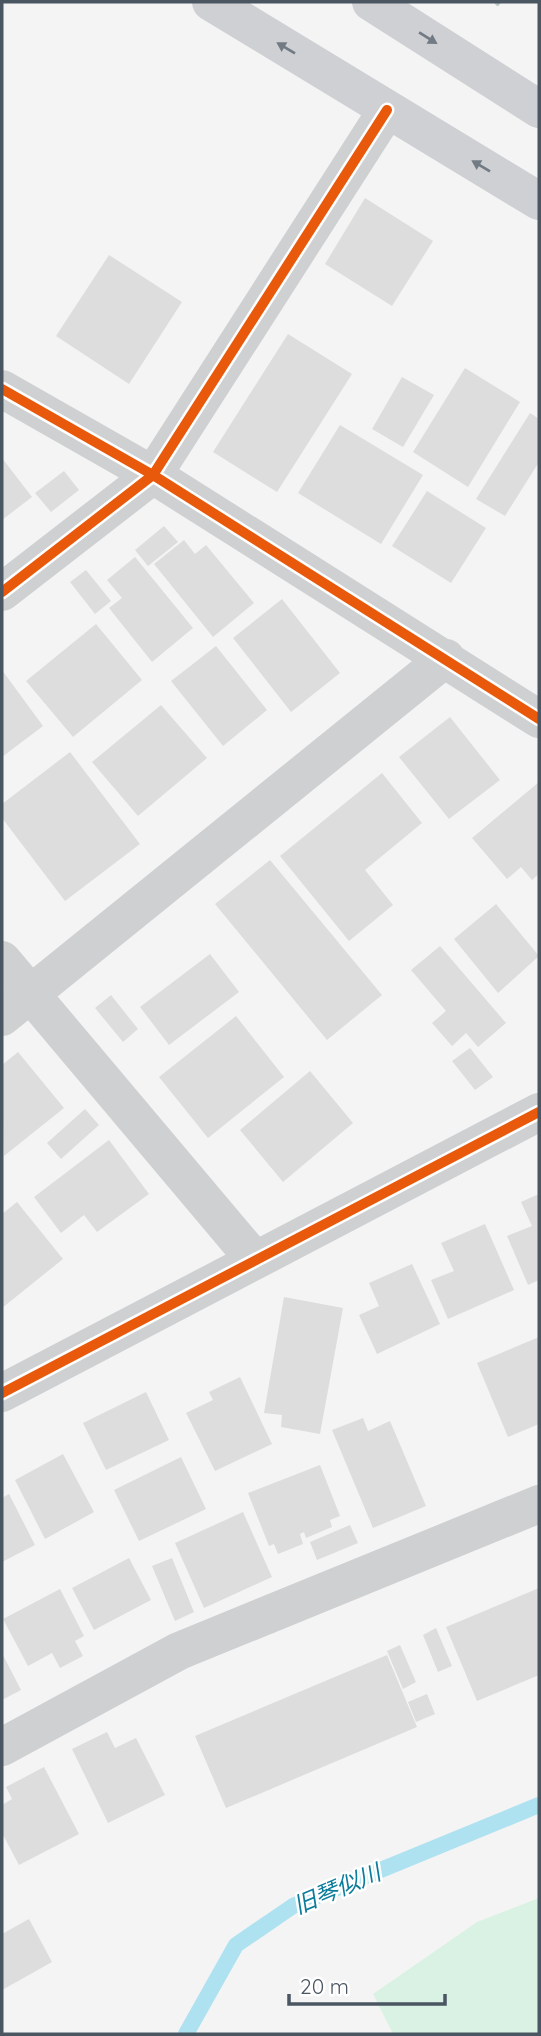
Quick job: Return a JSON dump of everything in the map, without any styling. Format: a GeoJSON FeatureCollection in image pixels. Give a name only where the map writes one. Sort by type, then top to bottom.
{"type":"FeatureCollection","features":[{"type":"Feature","properties":{"kind":"street"},"geometry":{"type":"LineString","coordinates":[[211,2],[539,201]]}},
{"type":"Feature","properties":{"kind":"street"},"geometry":{"type":"LineString","coordinates":[[371,2],[539,109]]}},
{"type":"Feature","properties":{"kind":"street"},"geometry":{"type":"LineString","coordinates":[[2,592],[153,475],[387,110]]}},
{"type":"Feature","properties":{"kind":"street"},"geometry":{"type":"LineString","coordinates":[[2,389],[153,475],[539,719]]}},
{"type":"Feature","properties":{"kind":"street"},"geometry":{"type":"LineString","coordinates":[[16,1006],[446,658]]}},
{"type":"Feature","properties":{"kind":"street"},"geometry":{"type":"LineString","coordinates":[[2,960],[16,1006],[254,1259]]}},
{"type":"Feature","properties":{"kind":"street"},"geometry":{"type":"LineString","coordinates":[[2,1393],[539,1112]]}},
{"type":"Feature","properties":{"kind":"street"},"geometry":{"type":"LineString","coordinates":[[2,1747],[179,1651],[539,1504]]}},
{"type":"Feature","properties":{"kind":"green space"},"geometry":{"type":"Polygon","coordinates":[[[539,1898],[539,2034],[393,2034],[373,1994],[477,1922],[539,1898]]]}},
{"type":"Feature","properties":{"kind":"building"},"geometry":{"type":"Polygon","coordinates":[[[365,198],[433,241],[392,306],[325,264],[365,198]]]}},
{"type":"Feature","properties":{"kind":"building"},"geometry":{"type":"Polygon","coordinates":[[[109,255],[182,302],[129,384],[56,336],[109,255]]]}},
{"type":"Feature","properties":{"kind":"building"},"geometry":{"type":"Polygon","coordinates":[[[288,334],[352,374],[277,492],[213,452],[288,334]]]}},
{"type":"Feature","properties":{"kind":"building"},"geometry":{"type":"Polygon","coordinates":[[[465,368],[520,402],[468,487],[413,452],[465,368]]]}},
{"type":"Feature","properties":{"kind":"building"},"geometry":{"type":"Polygon","coordinates":[[[402,377],[434,395],[403,447],[372,429],[402,377]]]}},
{"type":"Feature","properties":{"kind":"building"},"geometry":{"type":"Polygon","coordinates":[[[530,413],[539,419],[539,462],[505,516],[476,499],[530,413]]]}},
{"type":"Feature","properties":{"kind":"building"},"geometry":{"type":"Polygon","coordinates":[[[340,425],[423,475],[381,544],[298,493],[340,425]]]}},
{"type":"Feature","properties":{"kind":"building"},"geometry":{"type":"Polygon","coordinates":[[[2,458],[32,497],[2,520],[2,458]]]}},
{"type":"Feature","properties":{"kind":"building"},"geometry":{"type":"Polygon","coordinates":[[[64,471],[79,490],[51,512],[35,493],[64,471]]]}},
{"type":"Feature","properties":{"kind":"building"},"geometry":{"type":"Polygon","coordinates":[[[427,491],[486,528],[451,583],[392,546],[427,491]]]}},
{"type":"Feature","properties":{"kind":"building"},"geometry":{"type":"Polygon","coordinates":[[[164,526],[178,542],[148,566],[135,550],[164,526]]]}},
{"type":"Feature","properties":{"kind":"building"},"geometry":{"type":"Polygon","coordinates":[[[184,540],[195,554],[206,545],[254,603],[213,637],[154,564],[184,540]]]}},
{"type":"Feature","properties":{"kind":"building"},"geometry":{"type":"Polygon","coordinates":[[[135,557],[193,628],[152,662],[109,608],[122,598],[107,580],[135,557]]]}},
{"type":"Feature","properties":{"kind":"building"},"geometry":{"type":"Polygon","coordinates":[[[86,570],[111,601],[95,614],[70,582],[86,570]]]}},
{"type":"Feature","properties":{"kind":"building"},"geometry":{"type":"Polygon","coordinates":[[[282,599],[340,673],[291,712],[233,638],[282,599]]]}},
{"type":"Feature","properties":{"kind":"building"},"geometry":{"type":"Polygon","coordinates":[[[96,624],[142,680],[73,737],[26,681],[96,624]]]}},
{"type":"Feature","properties":{"kind":"building"},"geometry":{"type":"Polygon","coordinates":[[[216,646],[267,710],[223,746],[171,681],[216,646]]]}},
{"type":"Feature","properties":{"kind":"building"},"geometry":{"type":"Polygon","coordinates":[[[2,670],[43,726],[2,757],[2,670]]]}},
{"type":"Feature","properties":{"kind":"building"},"geometry":{"type":"Polygon","coordinates":[[[161,705],[207,758],[138,816],[92,762],[161,705]]]}},
{"type":"Feature","properties":{"kind":"building"},"geometry":{"type":"Polygon","coordinates":[[[450,717],[500,780],[449,819],[399,757],[450,717]]]}},
{"type":"Feature","properties":{"kind":"building"},"geometry":{"type":"Polygon","coordinates":[[[70,752],[140,844],[65,901],[2,818],[2,804],[70,752]]]}},
{"type":"Feature","properties":{"kind":"building"},"geometry":{"type":"Polygon","coordinates":[[[382,773],[422,823],[365,870],[393,905],[349,941],[280,856],[382,773]]]}},
{"type":"Feature","properties":{"kind":"building"},"geometry":{"type":"Polygon","coordinates":[[[539,782],[539,874],[532,880],[521,867],[507,879],[472,838],[539,782]]]}},
{"type":"Feature","properties":{"kind":"building"},"geometry":{"type":"Polygon","coordinates":[[[270,860],[382,995],[327,1040],[215,904],[270,860]]]}},
{"type":"Feature","properties":{"kind":"building"},"geometry":{"type":"Polygon","coordinates":[[[496,904],[539,956],[498,993],[454,939],[496,904]]]}},
{"type":"Feature","properties":{"kind":"building"},"geometry":{"type":"Polygon","coordinates":[[[440,946],[506,1023],[478,1047],[466,1033],[452,1046],[432,1023],[446,1011],[411,970],[440,946]]]}},
{"type":"Feature","properties":{"kind":"building"},"geometry":{"type":"Polygon","coordinates":[[[210,954],[239,992],[169,1045],[140,1007],[210,954]]]}},
{"type":"Feature","properties":{"kind":"building"},"geometry":{"type":"Polygon","coordinates":[[[111,995],[138,1029],[123,1042],[95,1008],[111,995]]]}},
{"type":"Feature","properties":{"kind":"building"},"geometry":{"type":"Polygon","coordinates":[[[236,1016],[284,1077],[208,1138],[159,1077],[236,1016]]]}},
{"type":"Feature","properties":{"kind":"building"},"geometry":{"type":"Polygon","coordinates":[[[470,1048],[493,1077],[475,1090],[452,1061],[470,1048]]]}},
{"type":"Feature","properties":{"kind":"building"},"geometry":{"type":"Polygon","coordinates":[[[18,1052],[64,1108],[4,1156],[2,1065],[18,1052]]]}},
{"type":"Feature","properties":{"kind":"building"},"geometry":{"type":"Polygon","coordinates":[[[310,1071],[353,1123],[283,1182],[240,1130],[310,1071]]]}},
{"type":"Feature","properties":{"kind":"building"},"geometry":{"type":"Polygon","coordinates":[[[85,1109],[99,1125],[61,1159],[47,1143],[85,1109]]]}},
{"type":"Feature","properties":{"kind":"building"},"geometry":{"type":"Polygon","coordinates":[[[109,1140],[149,1194],[97,1232],[84,1215],[61,1233],[34,1197],[109,1140]]]}},
{"type":"Feature","properties":{"kind":"building"},"geometry":{"type":"Polygon","coordinates":[[[539,1194],[539,1280],[528,1285],[507,1236],[532,1226],[521,1202],[539,1194]]]}},
{"type":"Feature","properties":{"kind":"building"},"geometry":{"type":"Polygon","coordinates":[[[17,1202],[63,1259],[2,1308],[2,1214],[17,1202]]]}},
{"type":"Feature","properties":{"kind":"building"},"geometry":{"type":"Polygon","coordinates":[[[485,1224],[514,1290],[448,1319],[431,1280],[454,1271],[441,1243],[485,1224]]]}},
{"type":"Feature","properties":{"kind":"building"},"geometry":{"type":"Polygon","coordinates":[[[412,1264],[440,1324],[377,1354],[359,1315],[379,1306],[369,1283],[412,1264]]]}},
{"type":"Feature","properties":{"kind":"building"},"geometry":{"type":"Polygon","coordinates":[[[284,1297],[343,1308],[320,1434],[281,1427],[282,1415],[264,1413],[284,1297]]]}},
{"type":"Feature","properties":{"kind":"building"},"geometry":{"type":"Polygon","coordinates":[[[539,1337],[539,1424],[508,1437],[477,1363],[539,1337]]]}},
{"type":"Feature","properties":{"kind":"building"},"geometry":{"type":"Polygon","coordinates":[[[240,1377],[272,1444],[215,1471],[186,1413],[213,1400],[209,1392],[240,1377]]]}},
{"type":"Feature","properties":{"kind":"building"},"geometry":{"type":"Polygon","coordinates":[[[146,1392],[169,1440],[106,1470],[83,1423],[146,1392]]]}},
{"type":"Feature","properties":{"kind":"building"},"geometry":{"type":"Polygon","coordinates":[[[363,1418],[368,1431],[390,1421],[426,1506],[373,1528],[332,1430],[363,1418]]]}},
{"type":"Feature","properties":{"kind":"building"},"geometry":{"type":"Polygon","coordinates":[[[63,1454],[94,1512],[45,1539],[15,1480],[63,1454]]]}},
{"type":"Feature","properties":{"kind":"building"},"geometry":{"type":"Polygon","coordinates":[[[181,1457],[206,1509],[139,1541],[114,1490],[181,1457]]]}},
{"type":"Feature","properties":{"kind":"building"},"geometry":{"type":"Polygon","coordinates":[[[320,1465],[340,1516],[330,1520],[332,1527],[306,1538],[304,1532],[300,1534],[303,1544],[278,1554],[274,1544],[269,1546],[248,1493],[320,1465]]]}},
{"type":"Feature","properties":{"kind":"building"},"geometry":{"type":"Polygon","coordinates":[[[9,1494],[35,1545],[2,1562],[2,1498],[9,1494]]]}},
{"type":"Feature","properties":{"kind":"building"},"geometry":{"type":"Polygon","coordinates":[[[243,1512],[272,1577],[204,1608],[175,1543],[243,1512]]]}},
{"type":"Feature","properties":{"kind":"building"},"geometry":{"type":"Polygon","coordinates":[[[350,1525],[358,1543],[317,1560],[310,1542],[350,1525]]]}},
{"type":"Feature","properties":{"kind":"building"},"geometry":{"type":"Polygon","coordinates":[[[129,1558],[151,1600],[94,1630],[72,1588],[129,1558]]]}},
{"type":"Feature","properties":{"kind":"building"},"geometry":{"type":"Polygon","coordinates":[[[172,1558],[194,1612],[175,1621],[152,1566],[172,1558]]]}},
{"type":"Feature","properties":{"kind":"building"},"geometry":{"type":"Polygon","coordinates":[[[539,1588],[539,1675],[477,1701],[446,1627],[539,1588]]]}},
{"type":"Feature","properties":{"kind":"building"},"geometry":{"type":"Polygon","coordinates":[[[60,1589],[84,1636],[75,1641],[83,1656],[60,1668],[52,1653],[28,1666],[3,1619],[60,1589]]]}},
{"type":"Feature","properties":{"kind":"building"},"geometry":{"type":"Polygon","coordinates":[[[436,1628],[452,1666],[438,1672],[423,1635],[436,1628]]]}},
{"type":"Feature","properties":{"kind":"building"},"geometry":{"type":"Polygon","coordinates":[[[400,1645],[416,1682],[403,1689],[387,1651],[400,1645]]]}},
{"type":"Feature","properties":{"kind":"building"},"geometry":{"type":"Polygon","coordinates":[[[2,1653],[21,1690],[2,1700],[2,1653]]]}},
{"type":"Feature","properties":{"kind":"building"},"geometry":{"type":"Polygon","coordinates":[[[387,1655],[417,1727],[226,1808],[195,1736],[387,1655]]]}},
{"type":"Feature","properties":{"kind":"building"},"geometry":{"type":"Polygon","coordinates":[[[427,1694],[435,1714],[416,1722],[408,1702],[427,1694]]]}},
{"type":"Feature","properties":{"kind":"building"},"geometry":{"type":"Polygon","coordinates":[[[107,1732],[115,1748],[136,1738],[165,1795],[108,1823],[72,1749],[107,1732]]]}},
{"type":"Feature","properties":{"kind":"building"},"geometry":{"type":"Polygon","coordinates":[[[44,1767],[79,1834],[19,1865],[2,1833],[2,1805],[12,1799],[6,1787],[44,1767]]]}},
{"type":"Feature","properties":{"kind":"building"},"geometry":{"type":"Polygon","coordinates":[[[29,1919],[52,1962],[2,1990],[2,1934],[29,1919]]]}},
{"type":"Feature","properties":{"kind":"waterway","name":"旧琴似川"},"geometry":{"type":"LineString","coordinates":[[186,2034],[236,1945],[293,1906],[539,1805]]}},
{"type":"Feature","properties":{"kind":"cycle path"},"geometry":{"type":"LineString","coordinates":[[2,592],[153,475],[387,110]]}},
{"type":"Feature","properties":{"kind":"cycle path"},"geometry":{"type":"LineString","coordinates":[[2,389],[153,475],[539,719]]}},
{"type":"Feature","properties":{"kind":"cycle path"},"geometry":{"type":"LineString","coordinates":[[2,1393],[539,1112]]}}]}
